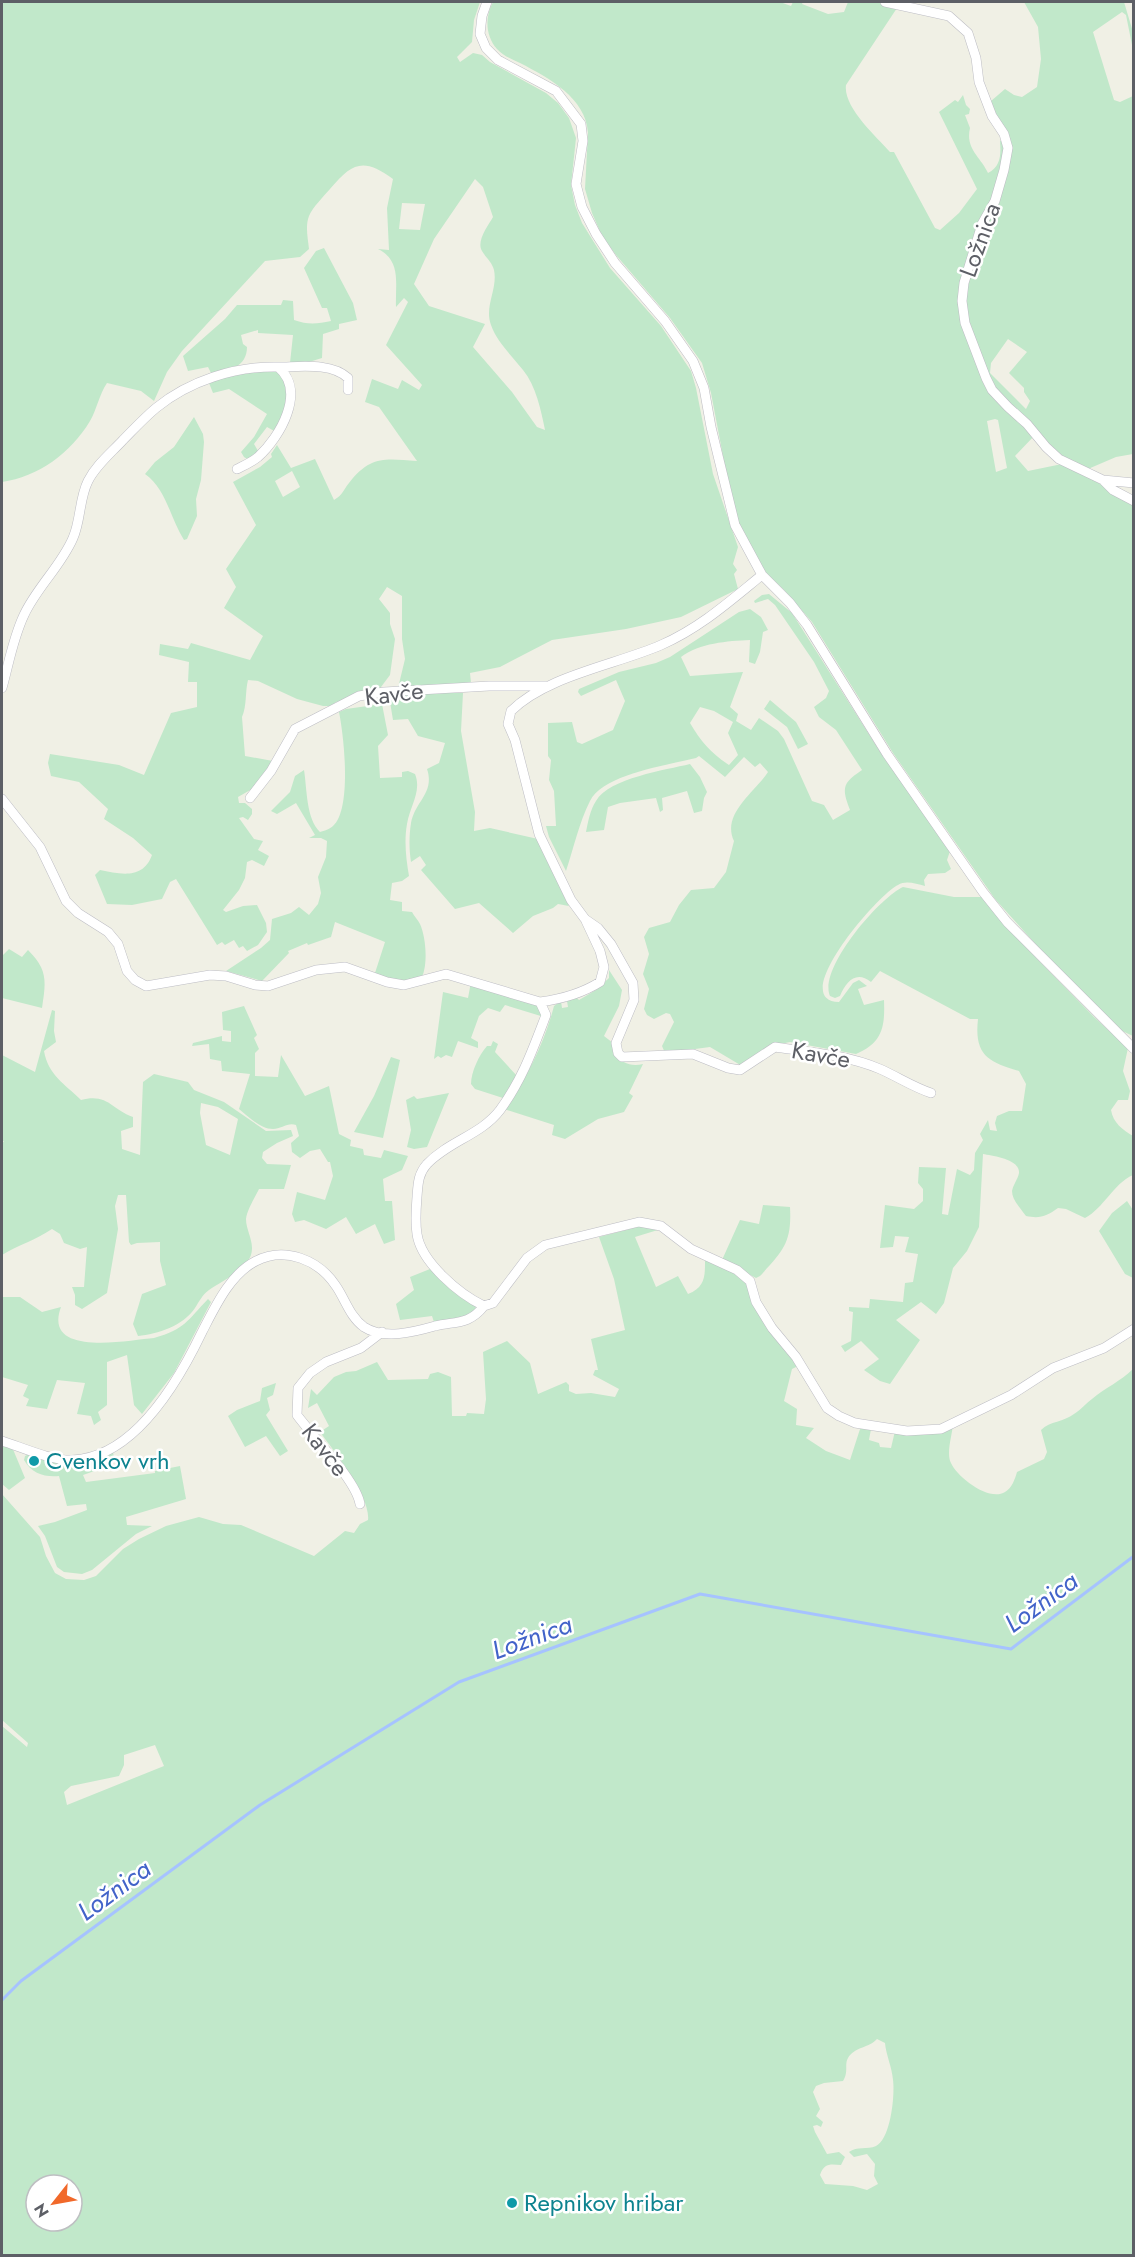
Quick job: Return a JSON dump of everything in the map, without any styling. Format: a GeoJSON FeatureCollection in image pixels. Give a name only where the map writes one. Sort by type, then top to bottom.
{"type":"FeatureCollection","features":[{"type":"Feature","properties":{"kind":"street"},"geometry":{"type":"LineString","coordinates":[[487,2],[482,16],[480,34],[486,48],[498,60],[556,91],[581,124],[583,141],[576,184],[582,207],[615,263],[665,321],[693,361],[704,388],[735,525],[762,575],[790,603],[807,625],[888,754],[983,892],[1007,922],[1134,1048]]}},
{"type":"Feature","properties":{"kind":"street","name":"Ložnica"},"geometry":{"type":"LineString","coordinates":[[889,3],[949,16],[968,33],[979,82],[992,116],[1004,134],[1008,148],[995,201],[982,224],[964,283],[962,301],[966,322],[986,378],[992,390],[1059,459],[1103,480],[1113,490],[1134,501]]}},
{"type":"Feature","properties":{"kind":"street"},"geometry":{"type":"LineString","coordinates":[[237,469],[257,458],[279,432],[284,421],[291,396],[291,386],[284,372],[278,367]]}},
{"type":"Feature","properties":{"kind":"street"},"geometry":{"type":"LineString","coordinates":[[2,688],[12,645],[25,612],[59,565],[73,538],[87,482],[100,463],[156,408],[182,391],[230,372],[252,368],[334,370],[348,378],[348,390]]}},
{"type":"Feature","properties":{"kind":"street","name":"Ložnica"},"geometry":{"type":"LineString","coordinates":[[1103,480],[1134,483]]}},
{"type":"Feature","properties":{"kind":"street","name":"Kavče"},"geometry":{"type":"LineString","coordinates":[[540,1002],[563,999],[589,989],[600,982],[604,967],[600,951],[585,920],[571,900],[538,834],[515,740],[508,724],[511,711],[547,686],[662,645],[706,621],[762,575]]}},
{"type":"Feature","properties":{"kind":"street","name":"Kavče"},"geometry":{"type":"LineString","coordinates":[[250,798],[271,771],[295,729],[359,696],[384,692],[489,686],[547,686]]}},
{"type":"Feature","properties":{"kind":"street"},"geometry":{"type":"LineString","coordinates":[[2,799],[40,847],[66,901],[78,913],[108,932],[118,944],[127,971],[135,980],[146,986],[210,975],[226,976],[255,985],[268,986],[316,969],[345,967],[387,982],[404,985],[446,974],[540,1002],[546,1015],[532,1054],[523,1075],[501,1109],[490,1122],[477,1131],[448,1145],[427,1164],[418,1176],[417,1235],[423,1253],[435,1268],[483,1306]]}},
{"type":"Feature","properties":{"kind":"street","name":"Kavče"},"geometry":{"type":"LineString","coordinates":[[585,920],[598,928],[611,944],[633,983],[634,1000],[616,1043],[618,1053],[622,1057],[693,1054],[728,1068],[740,1070],[775,1047],[857,1061],[931,1093]]}},
{"type":"Feature","properties":{"kind":"street"},"geometry":{"type":"LineString","coordinates":[[2,1441],[70,1461],[99,1454],[121,1443],[148,1417],[184,1370],[222,1294],[240,1273],[255,1261],[269,1256],[287,1254],[319,1268],[335,1284],[357,1320],[364,1327],[382,1332],[407,1333],[471,1319],[483,1306],[492,1303],[527,1258],[545,1245],[639,1222],[661,1226],[691,1249],[737,1270],[750,1281],[756,1302],[772,1328],[796,1357],[827,1408],[855,1423],[907,1431],[941,1429],[1011,1395],[1053,1368],[1104,1348],[1134,1329]]}},
{"type":"Feature","properties":{"kind":"street","name":"Kavče"},"geometry":{"type":"LineString","coordinates":[[360,1504],[358,1495],[345,1474],[297,1415],[298,1388],[310,1373],[326,1362],[361,1347],[382,1332]]}},
{"type":"Feature","properties":{"kind":"green space"},"geometry":{"type":"Polygon","coordinates":[[[2,2],[480,2],[474,20],[472,42],[457,57],[460,62],[473,53],[482,55],[490,62],[546,93],[558,103],[569,118],[576,138],[571,185],[582,223],[610,268],[661,326],[691,371],[713,474],[738,547],[733,564],[737,570],[734,574],[738,589],[681,617],[626,629],[552,640],[500,667],[470,673],[471,683],[398,688],[405,659],[402,639],[402,596],[387,587],[379,599],[390,613],[390,624],[395,639],[390,675],[378,691],[336,702],[331,706],[323,706],[297,699],[258,681],[248,680],[242,717],[245,756],[273,761],[252,789],[238,797],[239,803],[245,803],[252,809],[248,820],[243,817],[239,818],[254,839],[263,841],[258,850],[269,856],[264,866],[252,860],[247,862],[245,878],[239,890],[223,910],[226,912],[243,906],[257,905],[266,923],[267,932],[258,945],[247,951],[243,946],[239,948],[234,940],[225,945],[222,942],[217,945],[176,879],[170,882],[162,899],[132,905],[107,904],[95,875],[100,870],[123,874],[137,872],[148,863],[152,855],[133,838],[104,819],[108,809],[79,782],[51,776],[48,763],[50,754],[119,765],[144,775],[171,713],[197,707],[197,682],[188,682],[189,662],[159,655],[160,644],[188,649],[191,643],[250,660],[263,636],[224,608],[236,587],[226,569],[256,525],[233,482],[260,467],[272,457],[271,454],[277,445],[291,468],[315,459],[334,500],[364,467],[372,463],[387,460],[417,461],[379,407],[365,402],[372,379],[398,389],[402,380],[419,390],[422,385],[386,345],[408,302],[404,298],[396,307],[394,267],[386,254],[378,249],[389,250],[387,208],[393,179],[383,172],[366,166],[358,166],[345,173],[318,202],[309,216],[307,228],[309,249],[300,257],[265,261],[182,351],[167,372],[154,401],[141,391],[107,383],[90,421],[63,453],[41,469],[2,482],[2,2]],[[475,179],[434,239],[414,284],[429,306],[485,324],[473,347],[512,392],[537,427],[545,430],[540,406],[531,383],[501,343],[489,318],[495,277],[494,270],[482,251],[480,243],[493,217],[483,187],[475,179]],[[402,203],[399,229],[420,230],[425,204],[402,203]],[[292,471],[275,481],[283,497],[300,487],[292,471]]]}},
{"type":"Feature","properties":{"kind":"green space"},"geometry":{"type":"Polygon","coordinates":[[[493,2],[780,2],[791,6],[793,2],[803,2],[802,4],[828,14],[844,12],[848,2],[876,2],[897,8],[846,85],[846,94],[862,121],[890,152],[894,152],[935,228],[940,230],[959,213],[977,189],[939,112],[955,100],[958,102],[963,95],[970,109],[969,114],[965,115],[970,128],[970,142],[988,173],[998,163],[1002,140],[1004,154],[1002,169],[960,293],[961,315],[966,334],[983,371],[1034,436],[1015,456],[1028,471],[1062,464],[1090,477],[1133,506],[1133,1036],[1120,1030],[1040,949],[995,899],[893,753],[812,622],[761,567],[739,523],[727,477],[711,393],[702,363],[670,318],[602,236],[592,213],[585,189],[588,133],[581,109],[564,90],[497,49],[488,32],[490,8],[493,2]],[[998,420],[987,421],[996,472],[1007,468],[998,420]]]}},
{"type":"Feature","properties":{"kind":"green space"},"geometry":{"type":"Polygon","coordinates":[[[1024,2],[1124,2],[1133,32],[1133,50],[1126,15],[1122,12],[1093,32],[1114,100],[1120,102],[1133,96],[1133,454],[1116,457],[1088,469],[1068,460],[1050,446],[998,392],[990,379],[966,312],[966,290],[985,224],[1011,159],[1009,146],[991,101],[1005,89],[1022,97],[1037,87],[1041,59],[1038,27],[1024,2]],[[1008,339],[991,363],[990,373],[1026,409],[1030,401],[1024,388],[1009,373],[1027,352],[1008,339]]]}},
{"type":"Feature","properties":{"kind":"green space"},"geometry":{"type":"Polygon","coordinates":[[[324,248],[353,303],[357,320],[339,324],[339,329],[323,334],[322,358],[309,362],[290,363],[293,335],[258,333],[258,330],[241,335],[243,344],[247,347],[246,354],[244,359],[231,370],[213,377],[208,367],[188,371],[183,356],[225,319],[237,305],[281,305],[283,300],[293,301],[294,320],[312,324],[331,321],[327,308],[322,308],[304,268],[316,251],[324,248]]]}},
{"type":"Feature","properties":{"kind":"green space"},"geometry":{"type":"Polygon","coordinates":[[[282,369],[293,386],[276,432],[267,427],[254,444],[261,456],[252,462],[241,452],[254,437],[267,414],[229,389],[213,393],[209,383],[226,376],[282,369]]]}},
{"type":"Feature","properties":{"kind":"green space"},"geometry":{"type":"Polygon","coordinates":[[[194,417],[203,434],[204,442],[201,480],[196,499],[197,516],[187,539],[184,540],[163,496],[145,474],[155,462],[174,447],[194,417]]]}},
{"type":"Feature","properties":{"kind":"green space"},"geometry":{"type":"Polygon","coordinates":[[[769,594],[792,613],[884,758],[911,792],[950,851],[947,860],[951,869],[945,873],[928,874],[924,880],[925,886],[904,883],[888,893],[873,907],[841,946],[829,967],[823,985],[825,997],[839,1002],[853,983],[859,980],[867,986],[858,989],[864,1005],[884,1000],[883,1026],[872,1045],[856,1054],[790,1042],[775,1045],[742,1066],[710,1047],[665,1053],[662,1046],[674,1022],[670,1014],[666,1013],[654,1019],[647,1015],[644,1009],[649,989],[643,974],[649,954],[644,937],[649,928],[670,922],[679,905],[691,890],[714,888],[726,872],[734,841],[731,831],[736,813],[768,772],[760,763],[755,767],[744,757],[725,777],[699,756],[622,777],[597,792],[590,801],[566,871],[546,826],[556,826],[554,791],[549,780],[551,760],[548,756],[548,723],[572,722],[577,742],[582,744],[613,730],[625,701],[616,680],[581,696],[579,689],[619,672],[656,663],[670,657],[739,612],[750,609],[761,617],[768,630],[763,632],[760,652],[755,664],[749,662],[750,640],[714,644],[688,652],[681,657],[690,676],[743,672],[730,707],[738,714],[736,721],[751,730],[759,718],[778,731],[784,739],[812,801],[824,805],[833,820],[850,810],[845,796],[847,782],[862,770],[836,730],[819,717],[814,707],[826,698],[829,691],[814,662],[775,605],[768,599],[755,603],[754,601],[762,595],[769,594]],[[700,707],[690,723],[707,747],[729,765],[738,755],[728,733],[733,722],[714,711],[700,707]]]}},
{"type":"Feature","properties":{"kind":"green space"},"geometry":{"type":"Polygon","coordinates":[[[463,693],[461,731],[475,812],[474,831],[490,828],[538,839],[569,906],[558,904],[533,916],[513,933],[479,903],[455,909],[421,870],[426,865],[420,856],[411,862],[410,837],[413,815],[427,791],[429,777],[427,769],[439,763],[445,743],[418,736],[408,719],[393,720],[389,696],[463,693]]]}},
{"type":"Feature","properties":{"kind":"green space"},"geometry":{"type":"Polygon","coordinates":[[[770,700],[796,722],[808,744],[798,749],[787,727],[764,709],[770,700]]]}},
{"type":"Feature","properties":{"kind":"green space"},"geometry":{"type":"Polygon","coordinates":[[[382,704],[388,735],[378,746],[380,778],[402,777],[402,772],[408,771],[415,774],[417,780],[416,793],[406,830],[409,876],[402,881],[392,883],[390,900],[402,902],[402,911],[412,912],[420,924],[426,950],[422,977],[398,980],[375,973],[385,942],[335,922],[331,937],[288,951],[289,953],[262,981],[226,971],[270,940],[272,919],[291,913],[299,907],[309,915],[318,904],[321,893],[318,877],[326,857],[327,841],[321,838],[309,838],[315,835],[296,803],[277,814],[271,811],[290,792],[295,776],[304,770],[310,811],[315,826],[320,832],[333,826],[339,817],[345,789],[343,738],[339,712],[382,704]]]}},
{"type":"Feature","properties":{"kind":"green space"},"geometry":{"type":"Polygon","coordinates":[[[690,764],[700,777],[707,792],[702,811],[694,813],[687,791],[662,798],[663,810],[660,812],[656,798],[620,803],[608,807],[604,830],[586,832],[596,801],[613,786],[653,772],[690,764]]]}},
{"type":"Feature","properties":{"kind":"green space"},"geometry":{"type":"Polygon","coordinates":[[[903,887],[954,897],[982,897],[1005,926],[1094,1017],[1128,1048],[1123,1071],[1130,1091],[1128,1100],[1118,1100],[1111,1110],[1116,1122],[1133,1136],[1133,1175],[1120,1184],[1092,1214],[1085,1218],[1066,1209],[1058,1208],[1043,1216],[1031,1217],[1026,1216],[1013,1198],[1012,1191],[1019,1173],[1015,1164],[983,1154],[979,1227],[967,1251],[953,1268],[944,1303],[936,1314],[921,1302],[896,1320],[920,1340],[890,1384],[880,1381],[864,1370],[879,1359],[861,1341],[845,1352],[841,1346],[851,1341],[853,1312],[849,1311],[849,1307],[869,1308],[870,1299],[903,1302],[905,1283],[913,1282],[918,1254],[905,1252],[909,1237],[895,1236],[893,1247],[880,1248],[885,1205],[914,1209],[923,1201],[923,1189],[918,1183],[919,1167],[946,1168],[942,1214],[948,1215],[957,1169],[970,1175],[974,1170],[975,1153],[983,1140],[980,1134],[988,1120],[990,1130],[997,1131],[995,1123],[997,1116],[1009,1111],[1022,1111],[1026,1084],[1019,1071],[999,1064],[985,1055],[978,1041],[978,1019],[970,1019],[880,971],[871,982],[856,977],[848,982],[840,996],[835,998],[830,996],[829,984],[841,953],[866,919],[892,894],[903,887]]]}},
{"type":"Feature","properties":{"kind":"green space"},"geometry":{"type":"Polygon","coordinates":[[[9,949],[22,957],[28,950],[39,964],[45,983],[42,1008],[2,998],[2,956],[9,949]]]}},
{"type":"Feature","properties":{"kind":"green space"},"geometry":{"type":"Polygon","coordinates":[[[609,970],[622,990],[619,1006],[604,1036],[613,1043],[613,1054],[620,1060],[631,1065],[643,1064],[629,1093],[633,1096],[624,1112],[598,1119],[565,1139],[552,1135],[554,1125],[504,1109],[534,1060],[554,1006],[561,1001],[562,1008],[568,1007],[567,1001],[577,998],[579,1000],[596,990],[609,978],[609,970]]]}},
{"type":"Feature","properties":{"kind":"green space"},"geometry":{"type":"Polygon","coordinates":[[[471,982],[540,1004],[544,1017],[505,1005],[500,1012],[488,1008],[479,1016],[471,1038],[478,1042],[478,1048],[458,1041],[452,1057],[446,1055],[434,1059],[443,992],[468,998],[471,982]]]}},
{"type":"Feature","properties":{"kind":"green space"},"geometry":{"type":"Polygon","coordinates":[[[244,1006],[257,1035],[254,1038],[259,1049],[255,1053],[255,1076],[278,1077],[281,1055],[305,1096],[329,1086],[339,1134],[351,1140],[350,1146],[363,1149],[364,1155],[381,1158],[384,1150],[408,1156],[402,1170],[383,1179],[385,1201],[392,1201],[395,1240],[384,1244],[375,1224],[356,1234],[346,1217],[326,1229],[304,1220],[295,1222],[292,1214],[297,1192],[325,1200],[333,1176],[330,1162],[320,1149],[310,1151],[300,1158],[292,1152],[291,1143],[299,1136],[296,1125],[290,1124],[276,1129],[263,1127],[254,1122],[239,1109],[250,1074],[222,1071],[221,1061],[210,1059],[209,1044],[192,1046],[193,1043],[222,1036],[222,1041],[231,1042],[231,1031],[223,1030],[222,1012],[244,1006]]]}},
{"type":"Feature","properties":{"kind":"green space"},"geometry":{"type":"Polygon","coordinates":[[[52,1010],[55,1011],[56,1042],[44,1051],[49,1067],[81,1100],[90,1098],[104,1100],[133,1117],[133,1127],[121,1131],[122,1149],[140,1155],[143,1082],[154,1074],[188,1082],[194,1090],[224,1102],[266,1131],[291,1130],[293,1136],[263,1152],[262,1158],[267,1164],[291,1165],[284,1189],[259,1189],[249,1208],[246,1219],[252,1250],[248,1261],[239,1271],[207,1292],[184,1320],[162,1331],[138,1336],[133,1324],[142,1294],[166,1285],[160,1261],[160,1242],[131,1245],[129,1242],[126,1195],[118,1195],[115,1206],[118,1229],[107,1293],[82,1309],[75,1305],[72,1287],[84,1287],[87,1247],[80,1249],[64,1243],[60,1234],[52,1229],[2,1255],[2,1144],[4,1141],[2,1141],[2,1055],[35,1072],[52,1010]],[[201,1103],[200,1113],[206,1145],[230,1155],[238,1119],[218,1107],[201,1103]]]}},
{"type":"Feature","properties":{"kind":"green space"},"geometry":{"type":"Polygon","coordinates":[[[493,1041],[498,1044],[495,1052],[518,1077],[503,1098],[475,1089],[471,1084],[478,1059],[493,1041]]]}},
{"type":"Feature","properties":{"kind":"green space"},"geometry":{"type":"Polygon","coordinates":[[[391,1057],[400,1060],[383,1138],[354,1132],[374,1096],[391,1057]]]}},
{"type":"Feature","properties":{"kind":"green space"},"geometry":{"type":"Polygon","coordinates":[[[449,1093],[427,1147],[414,1149],[407,1147],[411,1130],[406,1100],[414,1096],[417,1099],[449,1093]]]}},
{"type":"Feature","properties":{"kind":"green space"},"geometry":{"type":"Polygon","coordinates":[[[1127,1201],[1133,1210],[1133,1278],[1125,1274],[1099,1231],[1112,1213],[1127,1201]]]}},
{"type":"Feature","properties":{"kind":"green space"},"geometry":{"type":"Polygon","coordinates":[[[763,1205],[790,1207],[790,1219],[787,1238],[780,1253],[756,1278],[722,1260],[740,1220],[759,1224],[763,1205]]]}},
{"type":"Feature","properties":{"kind":"green space"},"geometry":{"type":"Polygon","coordinates":[[[641,1226],[661,1229],[635,1237],[656,1287],[678,1276],[688,1294],[694,1291],[703,1280],[705,1258],[745,1279],[800,1365],[792,1369],[784,1401],[797,1409],[796,1425],[814,1428],[806,1438],[826,1451],[850,1460],[861,1426],[871,1429],[869,1440],[879,1443],[880,1447],[891,1448],[895,1431],[953,1425],[949,1455],[954,1469],[974,1487],[991,1494],[1005,1492],[1010,1488],[1017,1472],[1044,1459],[1047,1452],[1041,1430],[1077,1412],[1133,1369],[1133,2255],[2,2255],[2,1726],[27,1747],[28,1743],[2,1720],[2,1494],[40,1537],[55,1573],[66,1579],[84,1580],[96,1576],[123,1549],[139,1539],[166,1526],[199,1517],[223,1524],[241,1525],[314,1556],[345,1531],[354,1533],[360,1524],[368,1520],[364,1499],[358,1487],[320,1432],[329,1426],[317,1403],[308,1408],[311,1389],[317,1395],[334,1377],[377,1362],[388,1380],[428,1379],[430,1374],[438,1372],[451,1377],[452,1416],[466,1416],[467,1413],[484,1414],[486,1399],[483,1352],[507,1341],[530,1363],[538,1394],[566,1382],[569,1385],[569,1391],[576,1394],[591,1393],[615,1397],[619,1389],[593,1375],[595,1370],[598,1370],[591,1339],[625,1330],[614,1279],[599,1237],[641,1226]],[[155,1745],[124,1755],[124,1765],[119,1776],[71,1786],[64,1792],[67,1805],[164,1766],[155,1745]],[[877,2039],[851,2054],[847,2061],[843,2081],[824,2083],[816,2086],[813,2092],[820,2109],[816,2116],[823,2122],[821,2127],[813,2126],[815,2132],[827,2154],[839,2152],[845,2157],[841,2165],[823,2168],[820,2175],[825,2184],[853,2186],[867,2190],[878,2184],[874,2176],[875,2164],[867,2154],[854,2157],[849,2152],[873,2147],[881,2142],[891,2116],[893,2087],[891,2070],[885,2043],[877,2039]]]}},
{"type":"Feature","properties":{"kind":"green space"},"geometry":{"type":"Polygon","coordinates":[[[435,1267],[476,1306],[475,1312],[468,1316],[434,1322],[432,1316],[400,1320],[396,1304],[414,1290],[410,1277],[435,1267]]]}},
{"type":"Feature","properties":{"kind":"green space"},"geometry":{"type":"Polygon","coordinates":[[[2,1297],[20,1297],[42,1312],[61,1307],[59,1323],[64,1334],[75,1340],[109,1343],[164,1335],[179,1328],[208,1299],[211,1302],[174,1373],[142,1414],[134,1405],[127,1355],[107,1362],[107,1405],[98,1412],[101,1420],[94,1425],[91,1416],[77,1414],[85,1383],[57,1380],[47,1409],[26,1406],[29,1399],[23,1396],[28,1385],[2,1377],[2,1297]]]}},
{"type":"Feature","properties":{"kind":"green space"},"geometry":{"type":"Polygon","coordinates":[[[276,1383],[273,1395],[267,1398],[270,1410],[266,1415],[288,1451],[280,1456],[266,1436],[245,1447],[228,1416],[260,1401],[262,1388],[276,1383]]]}},
{"type":"Feature","properties":{"kind":"green space"},"geometry":{"type":"Polygon","coordinates":[[[2,1442],[12,1447],[25,1478],[9,1490],[2,1484],[2,1442]]]}},
{"type":"Feature","properties":{"kind":"green space"},"geometry":{"type":"Polygon","coordinates":[[[113,1452],[114,1458],[108,1460],[109,1466],[83,1475],[86,1482],[155,1473],[155,1471],[180,1466],[186,1499],[126,1517],[127,1525],[152,1526],[136,1534],[92,1570],[82,1574],[64,1572],[57,1567],[45,1536],[38,1526],[87,1510],[86,1504],[67,1506],[59,1476],[43,1475],[35,1471],[27,1465],[24,1460],[25,1456],[29,1454],[54,1460],[113,1452]]]}},
{"type":"Feature","properties":{"kind":"waterway","name":"Ložnica"},"geometry":{"type":"LineString","coordinates":[[2,2000],[21,1981],[260,1805],[459,1682],[700,1594],[1011,1649],[1134,1556]]}},
{"type":"Feature","properties":{"kind":"place","name":"Cvenkov vrh"},"geometry":{"type":"Point","coordinates":[34,1461]}},
{"type":"Feature","properties":{"kind":"place","name":"Repnikov hribar"},"geometry":{"type":"Point","coordinates":[512,2203]}}]}
